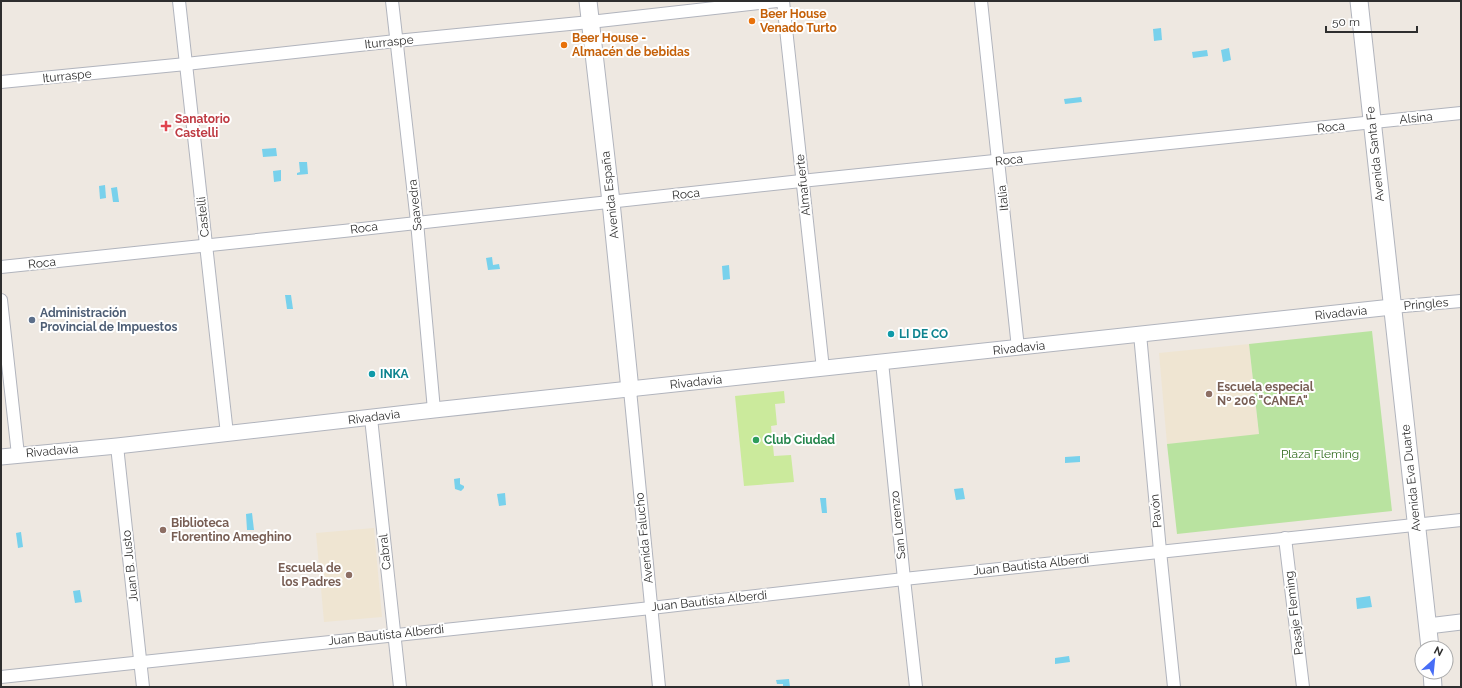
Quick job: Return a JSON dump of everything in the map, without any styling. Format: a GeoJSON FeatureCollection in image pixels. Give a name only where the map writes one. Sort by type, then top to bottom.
{"type":"FeatureCollection","features":[{"type":"Feature","properties":{"kind":"main road","name":"Avenida España"},"geometry":{"type":"LineString","coordinates":[[588,1],[611,202],[630,390]]}},
{"type":"Feature","properties":{"kind":"main road","name":"Avenida Santa Fe"},"geometry":{"type":"LineString","coordinates":[[1359,1],[1392,307]]}},
{"type":"Feature","properties":{"kind":"main road","name":"Avenida Eva Duarte"},"geometry":{"type":"LineString","coordinates":[[1392,307],[1429,640]]}},
{"type":"Feature","properties":{"kind":"street","name":"Castelli"},"geometry":{"type":"LineString","coordinates":[[180,1],[227,434]]}},
{"type":"Feature","properties":{"kind":"street","name":"Saavedra"},"geometry":{"type":"LineString","coordinates":[[392,1],[417,222],[434,410]]}},
{"type":"Feature","properties":{"kind":"street","name":"Iturraspe"},"geometry":{"type":"LineString","coordinates":[[1,82],[590,22],[777,1]]}},
{"type":"Feature","properties":{"kind":"street","name":"Almafuerte"},"geometry":{"type":"LineString","coordinates":[[783,1],[823,369]]}},
{"type":"Feature","properties":{"kind":"street","name":"Italia"},"geometry":{"type":"LineString","coordinates":[[981,1],[1018,348]]}},
{"type":"Feature","properties":{"kind":"street","name":"Alsina"},"geometry":{"type":"LineString","coordinates":[[1372,123],[1461,113]]}},
{"type":"Feature","properties":{"kind":"street","name":"Roca"},"geometry":{"type":"LineString","coordinates":[[1,267],[803,181],[1372,123]]}},
{"type":"Feature","properties":{"kind":"street"},"geometry":{"type":"LineString","coordinates":[[1,300],[18,455]]}},
{"type":"Feature","properties":{"kind":"street","name":"Pringles"},"geometry":{"type":"LineString","coordinates":[[1392,307],[1461,301]]}},
{"type":"Feature","properties":{"kind":"street","name":"Rivadavia"},"geometry":{"type":"LineString","coordinates":[[1,457],[117,446],[434,410],[1392,307]]}},
{"type":"Feature","properties":{"kind":"street","name":"Pavón"},"geometry":{"type":"LineString","coordinates":[[1140,334],[1174,687]]}},
{"type":"Feature","properties":{"kind":"street","name":"San Lorenzo"},"geometry":{"type":"LineString","coordinates":[[882,362],[916,687]]}},
{"type":"Feature","properties":{"kind":"street","name":"Avenida Falucho"},"geometry":{"type":"LineString","coordinates":[[630,390],[659,687]]}},
{"type":"Feature","properties":{"kind":"street","name":"Cabral"},"geometry":{"type":"LineString","coordinates":[[371,418],[393,634],[400,687]]}},
{"type":"Feature","properties":{"kind":"street","name":"Juan B. Justo"},"geometry":{"type":"LineString","coordinates":[[117,446],[143,687]]}},
{"type":"Feature","properties":{"kind":"street","name":"Juan Bautista Alberdi"},"geometry":{"type":"LineString","coordinates":[[1,677],[140,663],[393,634],[651,608],[1160,551],[1461,520]]}},
{"type":"Feature","properties":{"kind":"street","name":"Pasaje Fleming"},"geometry":{"type":"LineString","coordinates":[[1285,538],[1303,687]]}},
{"type":"Feature","properties":{"kind":"street"},"geometry":{"type":"LineString","coordinates":[[1428,626],[1461,622]]}},
{"type":"Feature","properties":{"kind":"shaded area","name":"Escuela especial Nº 206 \"CANEA\""},"geometry":{"type":"Polygon","coordinates":[[[1249,344],[1259,435],[1167,444],[1159,353],[1249,344]]]}},
{"type":"Feature","properties":{"kind":"shaded area","name":"Escuela de los Padres"},"geometry":{"type":"Polygon","coordinates":[[[374,528],[382,617],[324,622],[316,533],[374,528]]]}},
{"type":"Feature","properties":{"kind":"green space","name":"Plaza Fleming"},"geometry":{"type":"Polygon","coordinates":[[[1372,331],[1392,511],[1177,534],[1167,444],[1259,434],[1249,344],[1372,331]]]}},
{"type":"Feature","properties":{"kind":"green space","name":"Club Ciudad"},"geometry":{"type":"Polygon","coordinates":[[[784,391],[785,403],[775,404],[777,425],[771,426],[774,456],[791,455],[794,482],[744,486],[735,396],[784,391]]]}},
{"type":"Feature","properties":{"kind":"water"},"geometry":{"type":"Polygon","coordinates":[[[1161,28],[1162,40],[1154,41],[1153,29],[1161,28]]]}},
{"type":"Feature","properties":{"kind":"water"},"geometry":{"type":"Polygon","coordinates":[[[1229,48],[1231,60],[1223,62],[1221,50],[1229,48]]]}},
{"type":"Feature","properties":{"kind":"water"},"geometry":{"type":"Polygon","coordinates":[[[1207,50],[1208,56],[1193,58],[1192,52],[1207,50]]]}},
{"type":"Feature","properties":{"kind":"water"},"geometry":{"type":"Polygon","coordinates":[[[1081,97],[1082,102],[1065,104],[1064,99],[1081,97]]]}},
{"type":"Feature","properties":{"kind":"water"},"geometry":{"type":"Polygon","coordinates":[[[276,148],[277,156],[263,157],[262,149],[276,148]]]}},
{"type":"Feature","properties":{"kind":"water"},"geometry":{"type":"Polygon","coordinates":[[[299,162],[307,162],[308,174],[297,175],[297,173],[300,172],[299,162]]]}},
{"type":"Feature","properties":{"kind":"water"},"geometry":{"type":"Polygon","coordinates":[[[281,170],[281,181],[274,182],[273,171],[281,170]]]}},
{"type":"Feature","properties":{"kind":"water"},"geometry":{"type":"Polygon","coordinates":[[[105,185],[106,198],[100,199],[99,186],[105,185]]]}},
{"type":"Feature","properties":{"kind":"water"},"geometry":{"type":"Polygon","coordinates":[[[117,187],[119,202],[113,202],[111,188],[117,187]]]}},
{"type":"Feature","properties":{"kind":"water"},"geometry":{"type":"Polygon","coordinates":[[[492,257],[493,265],[499,264],[500,269],[488,270],[486,258],[492,257]]]}},
{"type":"Feature","properties":{"kind":"water"},"geometry":{"type":"Polygon","coordinates":[[[729,265],[730,279],[723,280],[722,266],[729,265]]]}},
{"type":"Feature","properties":{"kind":"water"},"geometry":{"type":"Polygon","coordinates":[[[285,295],[291,295],[293,309],[287,309],[285,295]]]}},
{"type":"Feature","properties":{"kind":"water"},"geometry":{"type":"Polygon","coordinates":[[[1080,456],[1080,462],[1065,463],[1065,457],[1080,456]]]}},
{"type":"Feature","properties":{"kind":"water"},"geometry":{"type":"Polygon","coordinates":[[[460,478],[460,484],[464,486],[461,491],[455,489],[454,479],[460,478]]]}},
{"type":"Feature","properties":{"kind":"water"},"geometry":{"type":"Polygon","coordinates":[[[963,488],[965,499],[956,500],[954,489],[963,488]]]}},
{"type":"Feature","properties":{"kind":"water"},"geometry":{"type":"Polygon","coordinates":[[[505,493],[506,505],[499,506],[497,494],[505,493]]]}},
{"type":"Feature","properties":{"kind":"water"},"geometry":{"type":"Polygon","coordinates":[[[820,498],[826,498],[827,513],[822,513],[820,498]]]}},
{"type":"Feature","properties":{"kind":"water"},"geometry":{"type":"Polygon","coordinates":[[[252,513],[254,530],[247,530],[246,514],[252,513]]]}},
{"type":"Feature","properties":{"kind":"water"},"geometry":{"type":"Polygon","coordinates":[[[21,532],[23,547],[18,548],[16,533],[21,532]]]}},
{"type":"Feature","properties":{"kind":"water"},"geometry":{"type":"Polygon","coordinates":[[[80,590],[82,602],[75,603],[73,591],[80,590]]]}},
{"type":"Feature","properties":{"kind":"water"},"geometry":{"type":"Polygon","coordinates":[[[1370,596],[1372,607],[1357,609],[1356,598],[1370,596]]]}},
{"type":"Feature","properties":{"kind":"water"},"geometry":{"type":"Polygon","coordinates":[[[1069,656],[1070,662],[1055,664],[1055,658],[1069,656]]]}},
{"type":"Feature","properties":{"kind":"water"},"geometry":{"type":"Polygon","coordinates":[[[789,679],[790,687],[783,687],[783,684],[777,684],[776,680],[789,679]]]}},
{"type":"Feature","properties":{"kind":"place","name":"Beer House Venado Turto"},"geometry":{"type":"Point","coordinates":[752,21]}},
{"type":"Feature","properties":{"kind":"place","name":"Beer House - Almacén de bebidas"},"geometry":{"type":"Point","coordinates":[564,45]}},
{"type":"Feature","properties":{"kind":"place","name":"Sanatorio Castelli"},"geometry":{"type":"Point","coordinates":[166,126]}},
{"type":"Feature","properties":{"kind":"place","name":"Administración Provincial de Impuestos"},"geometry":{"type":"Point","coordinates":[32,320]}},
{"type":"Feature","properties":{"kind":"place","name":"LI DE CO"},"geometry":{"type":"Point","coordinates":[891,334]}},
{"type":"Feature","properties":{"kind":"place","name":"INKA"},"geometry":{"type":"Point","coordinates":[372,374]}},
{"type":"Feature","properties":{"kind":"place","name":"Escuela especial Nº 206 \"CANEA\""},"geometry":{"type":"Point","coordinates":[1209,394]}},
{"type":"Feature","properties":{"kind":"place","name":"Club Ciudad"},"geometry":{"type":"Point","coordinates":[756,440]}},
{"type":"Feature","properties":{"kind":"place","name":"Biblioteca Florentino Ameghino"},"geometry":{"type":"Point","coordinates":[163,530]}},
{"type":"Feature","properties":{"kind":"place","name":"Escuela de los Padres"},"geometry":{"type":"Point","coordinates":[349,575]}}]}
